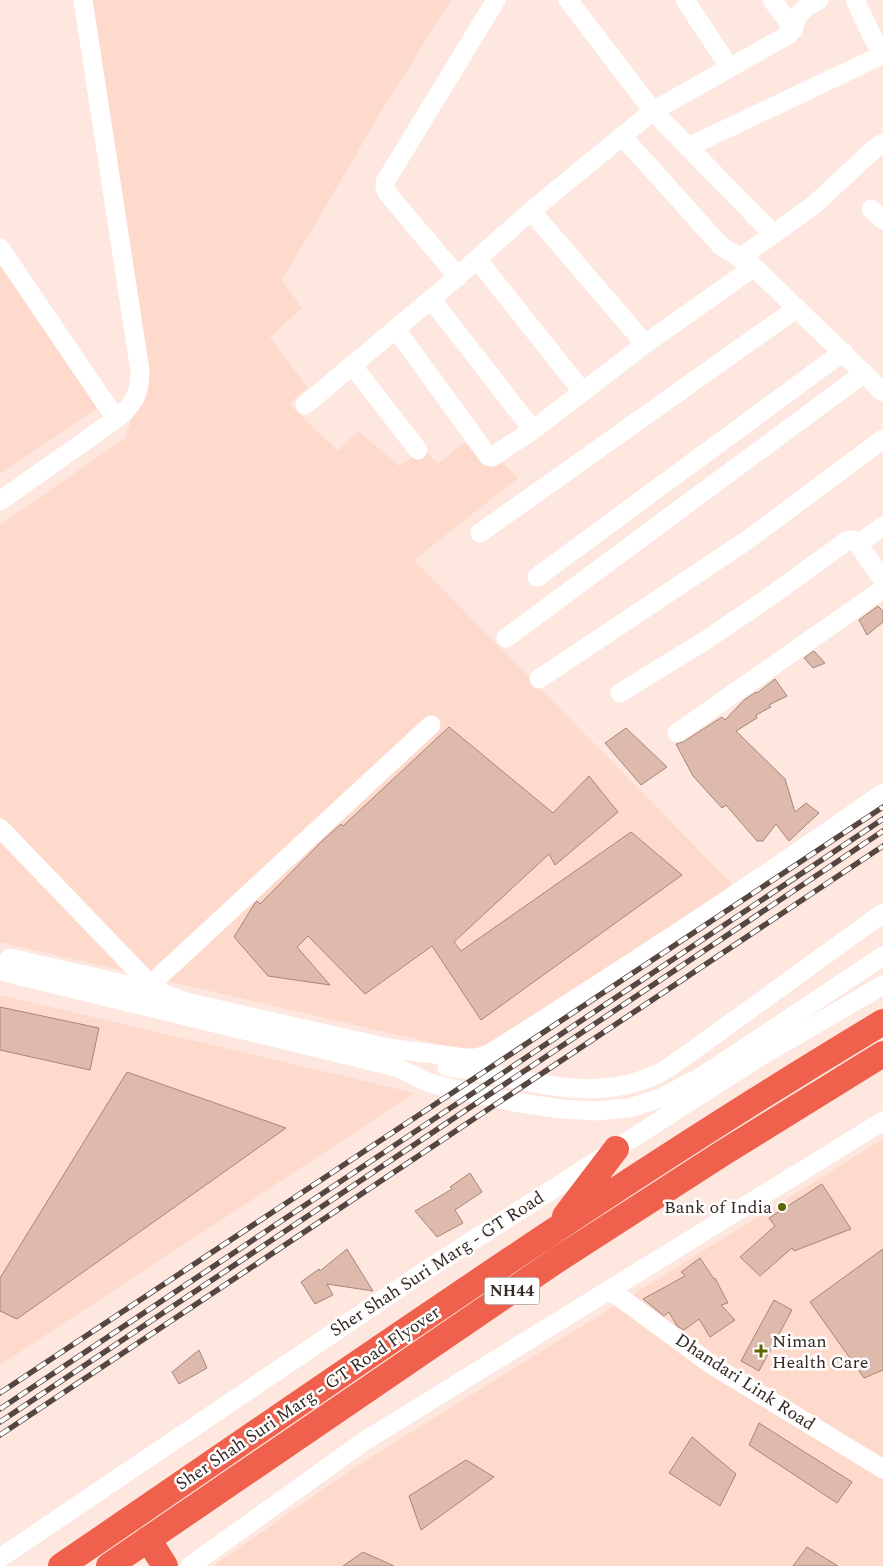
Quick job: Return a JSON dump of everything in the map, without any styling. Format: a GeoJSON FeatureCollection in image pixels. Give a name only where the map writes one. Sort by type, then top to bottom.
{"type":"FeatureCollection","features":[{"type":"Feature","properties":{"kind":"highway","name":"Sher Shah Suri Marg - GT Road"},"geometry":{"type":"LineString","coordinates":[[554,1230],[883,1022]]}},
{"type":"Feature","properties":{"kind":"highway","name":"NH44"},"geometry":{"type":"LineString","coordinates":[[108,1566],[557,1260],[883,1054]]}},
{"type":"Feature","properties":{"kind":"highway"},"geometry":{"type":"LineString","coordinates":[[554,1230],[616,1148]]}},
{"type":"Feature","properties":{"kind":"highway","name":"Sher Shah Suri Marg - GT Road Flyover"},"geometry":{"type":"LineString","coordinates":[[62,1566],[554,1230]]}},
{"type":"Feature","properties":{"kind":"highway"},"geometry":{"type":"LineString","coordinates":[[148,1539],[165,1566]]}},
{"type":"Feature","properties":{"kind":"street"},"geometry":{"type":"LineString","coordinates":[[0,501],[126,411],[138,394],[140,384],[140,371],[83,0]]}},
{"type":"Feature","properties":{"kind":"street"},"geometry":{"type":"LineString","coordinates":[[458,276],[388,194],[385,182],[496,0]]}},
{"type":"Feature","properties":{"kind":"street"},"geometry":{"type":"LineString","coordinates":[[685,0],[730,68]]}},
{"type":"Feature","properties":{"kind":"street"},"geometry":{"type":"LineString","coordinates":[[772,0],[794,29]]}},
{"type":"Feature","properties":{"kind":"street"},"geometry":{"type":"LineString","coordinates":[[304,405],[396,330],[531,211],[653,111],[788,35],[794,29],[799,14],[819,0]]}},
{"type":"Feature","properties":{"kind":"street"},"geometry":{"type":"LineString","coordinates":[[688,147],[883,55],[872,38],[855,0]]}},
{"type":"Feature","properties":{"kind":"street"},"geometry":{"type":"LineString","coordinates":[[574,2],[653,111],[774,234]]}},
{"type":"Feature","properties":{"kind":"street"},"geometry":{"type":"LineString","coordinates":[[622,136],[720,246],[747,262],[883,392]]}},
{"type":"Feature","properties":{"kind":"street"},"geometry":{"type":"LineString","coordinates":[[396,330],[488,456],[494,456],[533,430],[645,344],[747,262],[774,234],[814,205],[874,149],[883,143]]}},
{"type":"Feature","properties":{"kind":"street"},"geometry":{"type":"LineString","coordinates":[[531,211],[645,344]]}},
{"type":"Feature","properties":{"kind":"street"},"geometry":{"type":"LineString","coordinates":[[0,248],[116,419]]}},
{"type":"Feature","properties":{"kind":"street"},"geometry":{"type":"LineString","coordinates":[[477,259],[582,391]]}},
{"type":"Feature","properties":{"kind":"street"},"geometry":{"type":"LineString","coordinates":[[431,299],[533,430]]}},
{"type":"Feature","properties":{"kind":"street"},"geometry":{"type":"LineString","coordinates":[[480,533],[797,308]]}},
{"type":"Feature","properties":{"kind":"street"},"geometry":{"type":"LineString","coordinates":[[537,578],[843,352]]}},
{"type":"Feature","properties":{"kind":"street"},"geometry":{"type":"LineString","coordinates":[[352,365],[418,450]]}},
{"type":"Feature","properties":{"kind":"street"},"geometry":{"type":"LineString","coordinates":[[506,638],[864,373]]}},
{"type":"Feature","properties":{"kind":"street"},"geometry":{"type":"LineString","coordinates":[[539,680],[746,541],[883,439]]}},
{"type":"Feature","properties":{"kind":"street"},"geometry":{"type":"LineString","coordinates":[[858,544],[883,526]]}},
{"type":"Feature","properties":{"kind":"street"},"geometry":{"type":"LineString","coordinates":[[620,693],[706,640],[768,598],[843,542],[853,540],[858,544],[883,580]]}},
{"type":"Feature","properties":{"kind":"street"},"geometry":{"type":"LineString","coordinates":[[677,733],[883,589]]}},
{"type":"Feature","properties":{"kind":"street"},"geometry":{"type":"LineString","coordinates":[[157,989],[431,724]]}},
{"type":"Feature","properties":{"kind":"street"},"geometry":{"type":"LineString","coordinates":[[883,793],[614,975],[489,1054],[476,1058],[388,1048],[185,1002],[157,989],[10,958],[0,970],[396,1067],[444,1087],[520,1103],[562,1109],[595,1111],[629,1108],[661,1098],[701,1077],[883,956]]}},
{"type":"Feature","properties":{"kind":"street"},"geometry":{"type":"LineString","coordinates":[[0,828],[157,989]]}},
{"type":"Feature","properties":{"kind":"street"},"geometry":{"type":"LineString","coordinates":[[396,1067],[427,1065],[453,1067],[551,1086],[589,1089],[624,1086],[656,1075],[684,1057],[883,913]]}},
{"type":"Feature","properties":{"kind":"street","name":"Sher Shah Suri Marg - GT Road"},"geometry":{"type":"LineString","coordinates":[[0,1558],[425,1271],[761,1056],[883,985]]}},
{"type":"Feature","properties":{"kind":"street"},"geometry":{"type":"LineString","coordinates":[[190,1566],[363,1442],[883,1121]]}},
{"type":"Feature","properties":{"kind":"street","name":"Dhandari Link Road"},"geometry":{"type":"LineString","coordinates":[[610,1290],[712,1365],[883,1469]]}},
{"type":"Feature","properties":{"kind":"shaded area"},"geometry":{"type":"Polygon","coordinates":[[[92,0],[451,0],[381,112],[282,280],[302,308],[270,337],[307,387],[289,404],[338,451],[358,431],[399,466],[424,449],[438,464],[464,442],[481,458],[489,451],[518,478],[414,560],[737,889],[484,1055],[0,942],[0,525],[125,438],[148,370],[92,0]]]}},
{"type":"Feature","properties":{"kind":"shaded area"},"geometry":{"type":"Polygon","coordinates":[[[0,260],[99,407],[0,474],[0,260]]]}},
{"type":"Feature","properties":{"kind":"shaded area"},"geometry":{"type":"Polygon","coordinates":[[[0,995],[415,1093],[0,1365],[0,995]]]}},
{"type":"Feature","properties":{"kind":"shaded area"},"geometry":{"type":"Polygon","coordinates":[[[883,1139],[883,1566],[213,1566],[355,1467],[883,1139]]]}},
{"type":"Feature","properties":{"kind":"building"},"geometry":{"type":"Polygon","coordinates":[[[878,606],[883,611],[883,622],[867,635],[859,620],[878,606]]]}},
{"type":"Feature","properties":{"kind":"building"},"geometry":{"type":"Polygon","coordinates":[[[814,651],[825,663],[813,668],[804,658],[814,651]]]}},
{"type":"Feature","properties":{"kind":"building"},"geometry":{"type":"Polygon","coordinates":[[[775,679],[787,696],[769,705],[771,707],[756,715],[757,718],[736,731],[785,779],[795,812],[806,803],[819,813],[789,841],[776,824],[763,841],[757,841],[726,805],[722,808],[693,776],[676,744],[683,742],[722,717],[725,720],[744,700],[775,679]]]}},
{"type":"Feature","properties":{"kind":"building"},"geometry":{"type":"Polygon","coordinates":[[[449,727],[553,813],[589,776],[618,812],[555,865],[549,854],[454,942],[461,951],[631,832],[682,875],[481,1020],[432,946],[365,994],[308,936],[297,947],[330,985],[268,976],[234,937],[255,903],[257,901],[260,904],[322,841],[341,824],[343,826],[449,727]]]}},
{"type":"Feature","properties":{"kind":"building"},"geometry":{"type":"Polygon","coordinates":[[[626,728],[667,767],[641,785],[605,743],[626,728]]]}},
{"type":"Feature","properties":{"kind":"building"},"geometry":{"type":"Polygon","coordinates":[[[0,1007],[99,1028],[90,1070],[0,1050],[0,1007]]]}},
{"type":"Feature","properties":{"kind":"building"},"geometry":{"type":"Polygon","coordinates":[[[127,1072],[286,1128],[17,1319],[0,1311],[0,1278],[127,1072]]]}},
{"type":"Feature","properties":{"kind":"building"},"geometry":{"type":"Polygon","coordinates":[[[470,1173],[482,1192],[455,1210],[463,1223],[437,1237],[415,1211],[452,1189],[450,1187],[470,1173]]]}},
{"type":"Feature","properties":{"kind":"building"},"geometry":{"type":"Polygon","coordinates":[[[822,1184],[851,1229],[794,1251],[792,1248],[760,1276],[740,1257],[775,1226],[769,1218],[822,1184]]]}},
{"type":"Feature","properties":{"kind":"building"},"geometry":{"type":"Polygon","coordinates":[[[347,1249],[373,1291],[327,1284],[333,1295],[315,1304],[301,1282],[319,1269],[320,1271],[347,1249]]]}},
{"type":"Feature","properties":{"kind":"building"},"geometry":{"type":"Polygon","coordinates":[[[883,1249],[883,1370],[864,1378],[810,1302],[883,1249]]]}},
{"type":"Feature","properties":{"kind":"building"},"geometry":{"type":"Polygon","coordinates":[[[700,1258],[715,1278],[728,1303],[721,1305],[735,1320],[710,1337],[699,1319],[684,1330],[677,1326],[669,1312],[664,1316],[643,1299],[685,1276],[681,1272],[700,1258]]]}},
{"type":"Feature","properties":{"kind":"building"},"geometry":{"type":"Polygon","coordinates":[[[774,1300],[792,1310],[759,1371],[741,1361],[774,1300]]]}},
{"type":"Feature","properties":{"kind":"building"},"geometry":{"type":"Polygon","coordinates":[[[199,1350],[207,1368],[179,1384],[172,1372],[199,1350]]]}},
{"type":"Feature","properties":{"kind":"building"},"geometry":{"type":"Polygon","coordinates":[[[759,1423],[852,1482],[837,1503],[749,1445],[759,1423]]]}},
{"type":"Feature","properties":{"kind":"building"},"geometry":{"type":"Polygon","coordinates":[[[692,1437],[736,1474],[720,1506],[669,1473],[692,1437]]]}},
{"type":"Feature","properties":{"kind":"building"},"geometry":{"type":"Polygon","coordinates":[[[466,1460],[494,1477],[421,1530],[409,1496],[466,1460]]]}},
{"type":"Feature","properties":{"kind":"building"},"geometry":{"type":"Polygon","coordinates":[[[807,1547],[838,1566],[793,1566],[807,1547]]]}},
{"type":"Feature","properties":{"kind":"building"},"geometry":{"type":"Polygon","coordinates":[[[363,1552],[394,1566],[343,1566],[363,1552]]]}},
{"type":"Feature","properties":{"kind":"railway"},"geometry":{"type":"LineString","coordinates":[[0,1393],[883,807]]}},
{"type":"Feature","properties":{"kind":"railway"},"geometry":{"type":"LineString","coordinates":[[0,1409],[883,819]]}},
{"type":"Feature","properties":{"kind":"railway"},"geometry":{"type":"LineString","coordinates":[[0,1422],[883,831]]}},
{"type":"Feature","properties":{"kind":"railway"},"geometry":{"type":"LineString","coordinates":[[0,1435],[883,846]]}},
{"type":"Feature","properties":{"kind":"place","name":"Bank of India"},"geometry":{"type":"Point","coordinates":[782,1207]}},
{"type":"Feature","properties":{"kind":"place","name":"Niman Health Care"},"geometry":{"type":"Point","coordinates":[761,1351]}}]}
